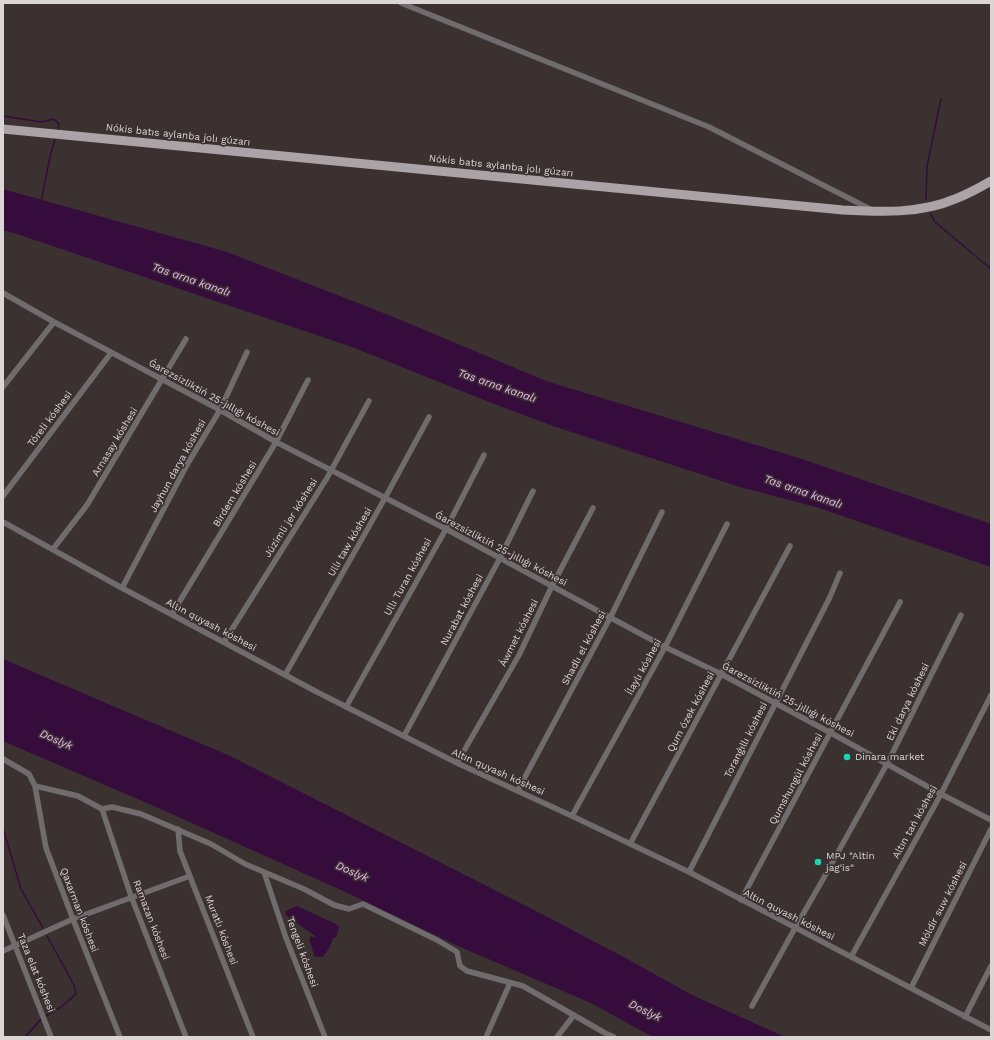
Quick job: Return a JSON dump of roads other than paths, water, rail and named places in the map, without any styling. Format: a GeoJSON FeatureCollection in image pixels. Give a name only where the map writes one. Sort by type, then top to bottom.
{"type":"FeatureCollection","features":[{"type":"Feature","properties":{"kind":"main road","name":"Nókis batıs aylanba jolı gúzarı"},"geometry":{"type":"LineString","coordinates":[[3,129],[843,210],[912,210],[931,207],[954,200],[991,181]]}},
{"type":"Feature","properties":{"kind":"street"},"geometry":{"type":"LineString","coordinates":[[401,3],[709,127],[874,211]]}},
{"type":"Feature","properties":{"kind":"street","name":"Ǵarezsizliktiń 25-jıllıǵı kóshesi"},"geometry":{"type":"LineString","coordinates":[[3,293],[111,353],[220,410],[276,442],[446,529],[610,618],[721,674],[991,820]]}},
{"type":"Feature","properties":{"kind":"street"},"geometry":{"type":"LineString","coordinates":[[3,387],[54,322]]}},
{"type":"Feature","properties":{"kind":"street","name":"Arnasay kóshesi"},"geometry":{"type":"LineString","coordinates":[[52,549],[87,505],[163,380],[186,339]]}},
{"type":"Feature","properties":{"kind":"street","name":"Jayhun darya kóshesi"},"geometry":{"type":"LineString","coordinates":[[122,588],[188,463],[220,410],[247,352]]}},
{"type":"Feature","properties":{"kind":"street","name":"Tóreli kóshesi"},"geometry":{"type":"LineString","coordinates":[[3,496],[111,353]]}},
{"type":"Feature","properties":{"kind":"street","name":"Birdem kóshesi"},"geometry":{"type":"LineString","coordinates":[[172,614],[276,442],[308,380]]}},
{"type":"Feature","properties":{"kind":"street","name":"Júzimli jer kóshesi"},"geometry":{"type":"LineString","coordinates":[[224,642],[331,471],[369,401]]}},
{"type":"Feature","properties":{"kind":"street","name":"Ullı taw kóshesi"},"geometry":{"type":"LineString","coordinates":[[285,675],[429,417]]}},
{"type":"Feature","properties":{"kind":"street","name":"Ullı Turan kóshesi"},"geometry":{"type":"LineString","coordinates":[[346,707],[446,529],[484,455]]}},
{"type":"Feature","properties":{"kind":"street","name":"Nurabat kóshesi"},"geometry":{"type":"LineString","coordinates":[[404,736],[500,558],[533,491]]}},
{"type":"Feature","properties":{"kind":"street","name":"Áwmet kóshesi"},"geometry":{"type":"LineString","coordinates":[[457,763],[519,655],[592,508]]}},
{"type":"Feature","properties":{"kind":"street","name":"Shadlı el kóshesi"},"geometry":{"type":"LineString","coordinates":[[518,790],[610,618],[662,512]]}},
{"type":"Feature","properties":{"kind":"street","name":"Altın quyash kóshesi"},"geometry":{"type":"LineString","coordinates":[[3,522],[122,588],[346,707],[457,763],[518,790],[689,872],[991,1030]]}},
{"type":"Feature","properties":{"kind":"street","name":"Ílaylı kóshesi"},"geometry":{"type":"LineString","coordinates":[[572,816],[666,647],[727,524]]}},
{"type":"Feature","properties":{"kind":"street","name":"Qum ózek kóshesi"},"geometry":{"type":"LineString","coordinates":[[630,844],[790,546]]}},
{"type":"Feature","properties":{"kind":"street","name":"Toranǵıllı kóshesi"},"geometry":{"type":"LineString","coordinates":[[689,872],[829,599],[840,573]]}},
{"type":"Feature","properties":{"kind":"street","name":"Qumshungúl kóshesi"},"geometry":{"type":"LineString","coordinates":[[741,900],[900,602]]}},
{"type":"Feature","properties":{"kind":"street","name":"Eki darya kóshesi"},"geometry":{"type":"LineString","coordinates":[[752,1006],[887,764],[961,615]]}},
{"type":"Feature","properties":{"kind":"street","name":"Altın tań kóshesi"},"geometry":{"type":"LineString","coordinates":[[851,957],[941,794],[991,695]]}},
{"type":"Feature","properties":{"kind":"street"},"geometry":{"type":"LineString","coordinates":[[3,759],[29,774],[35,786],[78,796],[102,809],[112,807],[141,814],[210,844],[245,864],[304,889],[334,905],[349,909],[363,904],[437,940],[457,952],[460,966],[467,972],[523,986],[614,1037]]}},
{"type":"Feature","properties":{"kind":"street","name":"Qaxarman kóshesi"},"geometry":{"type":"LineString","coordinates":[[35,786],[46,848],[120,1037]]}},
{"type":"Feature","properties":{"kind":"street","name":"Ramazan kóshesi"},"geometry":{"type":"LineString","coordinates":[[102,809],[131,896],[186,1037]]}},
{"type":"Feature","properties":{"kind":"street","name":"Muratlı kóshesi"},"geometry":{"type":"LineString","coordinates":[[178,829],[180,851],[253,1037]]}},
{"type":"Feature","properties":{"kind":"street","name":"Móldir suw kóshesi"},"geometry":{"type":"LineString","coordinates":[[911,988],[991,829]]}},
{"type":"Feature","properties":{"kind":"street","name":"Tengeli kóshesi"},"geometry":{"type":"LineString","coordinates":[[264,872],[286,938],[325,1037]]}},
{"type":"Feature","properties":{"kind":"street"},"geometry":{"type":"LineString","coordinates":[[3,951],[73,919],[131,896],[190,876]]}},
{"type":"Feature","properties":{"kind":"street","name":"Taza elat kóshesi"},"geometry":{"type":"LineString","coordinates":[[3,915],[51,1037]]}},
{"type":"Feature","properties":{"kind":"street"},"geometry":{"type":"LineString","coordinates":[[966,1017],[991,966]]}},
{"type":"Feature","properties":{"kind":"street"},"geometry":{"type":"LineString","coordinates":[[486,1037],[510,983]]}},
{"type":"Feature","properties":{"kind":"street"},"geometry":{"type":"LineString","coordinates":[[557,1037],[574,1015]]}},
{"type":"Feature","properties":{"kind":"water","name":"Tas arna kanalı"},"geometry":{"type":"Polygon","coordinates":[[[3,189],[227,252],[391,316],[546,381],[799,458],[991,524],[991,567],[816,507],[740,487],[553,426],[352,347],[3,230],[3,189]]]}},
{"type":"Feature","properties":{"kind":"water","name":"Doslyk"},"geometry":{"type":"Polygon","coordinates":[[[3,659],[228,755],[538,912],[692,995],[785,1037],[653,1037],[591,1003],[458,946],[341,890],[163,810],[3,741],[3,659]]]}},
{"type":"Feature","properties":{"kind":"water"},"geometry":{"type":"Polygon","coordinates":[[[297,906],[338,925],[339,928],[336,937],[333,938],[330,947],[323,957],[315,957],[309,939],[311,936],[316,938],[315,936],[286,915],[286,911],[297,906]]]}},
{"type":"Feature","properties":{"kind":"waterway"},"geometry":{"type":"LineString","coordinates":[[926,199],[927,166],[941,99]]}},
{"type":"Feature","properties":{"kind":"waterway"},"geometry":{"type":"LineString","coordinates":[[3,116],[41,122],[54,119],[59,124],[58,130]]}},
{"type":"Feature","properties":{"kind":"waterway"},"geometry":{"type":"LineString","coordinates":[[41,202],[51,152],[55,140]]}},
{"type":"Feature","properties":{"kind":"waterway"},"geometry":{"type":"LineString","coordinates":[[930,213],[935,222],[991,269]]}},
{"type":"Feature","properties":{"kind":"waterway"},"geometry":{"type":"LineString","coordinates":[[3,828],[21,889],[43,928]]}},
{"type":"Feature","properties":{"kind":"waterway"},"geometry":{"type":"LineString","coordinates":[[46,1016],[61,1007],[76,994],[74,985],[47,936]]}},
{"type":"Feature","properties":{"kind":"waterway"},"geometry":{"type":"LineString","coordinates":[[25,1037],[41,1019]]}},
{"type":"Feature","properties":{"kind":"place","name":"Dinara market"},"geometry":{"type":"Point","coordinates":[847,757]}},
{"type":"Feature","properties":{"kind":"place","name":"MPJ \"Altin jag'is\""},"geometry":{"type":"Point","coordinates":[818,862]}}]}
